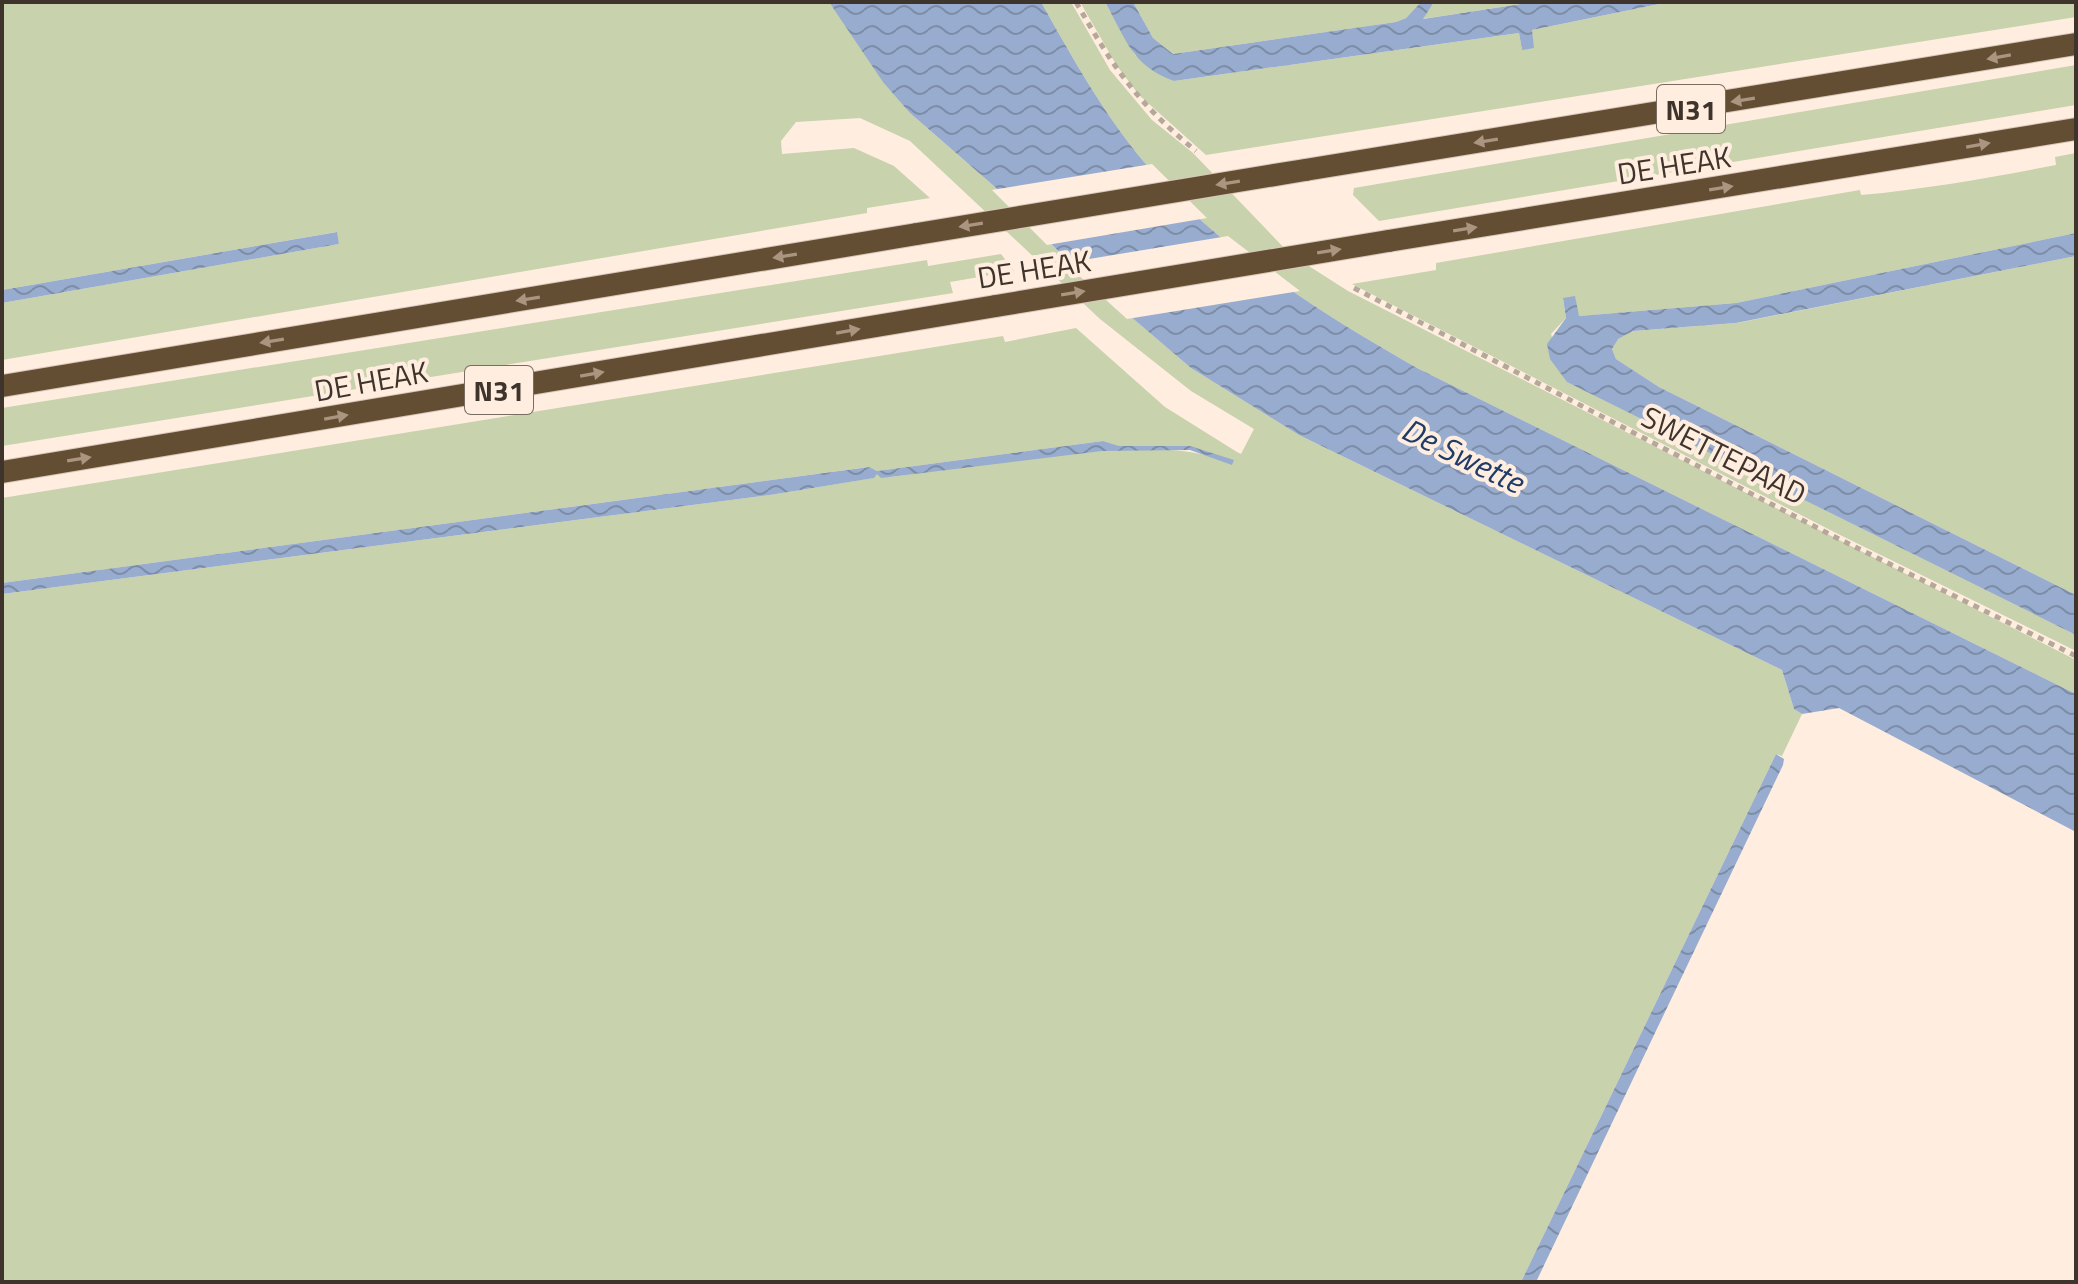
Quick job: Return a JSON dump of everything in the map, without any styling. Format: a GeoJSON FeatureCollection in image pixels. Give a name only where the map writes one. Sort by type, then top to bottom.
{"type":"FeatureCollection","features":[{"type":"Feature","properties":{"kind":"highway","name":"DE HEAK"},"geometry":{"type":"LineString","coordinates":[[2,386],[2076,44]]}},
{"type":"Feature","properties":{"kind":"highway","name":"DE HEAK"},"geometry":{"type":"LineString","coordinates":[[2,472],[2076,129]]}},
{"type":"Feature","properties":{"kind":"path"},"geometry":{"type":"LineString","coordinates":[[1076,2],[1113,68],[1136,97],[1196,151]]}},
{"type":"Feature","properties":{"kind":"path","name":"SWETTEPAAD"},"geometry":{"type":"LineString","coordinates":[[1354,288],[1820,529],[2076,656]]}},
{"type":"Feature","properties":{"kind":"green space"},"geometry":{"type":"Polygon","coordinates":[[[2,2],[829,2],[910,113],[995,187],[1083,276],[1191,368],[1299,435],[1782,670],[1794,709],[1802,714],[1782,756],[1776,754],[1521,1282],[2,1282],[2,594],[770,495],[873,478],[877,473],[890,477],[1099,450],[1182,451],[1217,458],[1190,446],[1118,446],[1103,441],[877,471],[868,467],[2,583],[2,498],[1003,336],[1005,342],[1076,328],[1165,407],[1237,452],[1241,454],[1254,429],[1191,391],[1100,319],[910,141],[860,118],[796,122],[781,141],[782,154],[854,148],[894,166],[930,198],[867,208],[867,213],[2,360],[2,303],[339,244],[336,232],[2,290],[2,2]]]}},
{"type":"Feature","properties":{"kind":"green space"},"geometry":{"type":"Polygon","coordinates":[[[1041,2],[1071,2],[1110,70],[1152,120],[1193,153],[1290,254],[1348,291],[2076,660],[2076,694],[1417,368],[1307,301],[1204,223],[1144,162],[1076,64],[1041,2]]]}},
{"type":"Feature","properties":{"kind":"green space"},"geometry":{"type":"Polygon","coordinates":[[[1080,2],[1105,2],[1135,55],[1174,81],[1519,33],[1522,50],[1532,30],[1669,2],[2076,2],[2076,17],[1206,155],[1139,95],[1117,66],[1080,2]]]}},
{"type":"Feature","properties":{"kind":"green space"},"geometry":{"type":"Polygon","coordinates":[[[1133,2],[1421,2],[1406,18],[1396,22],[1173,54],[1153,38],[1133,2]]]}},
{"type":"Feature","properties":{"kind":"green space"},"geometry":{"type":"Polygon","coordinates":[[[1434,2],[1535,2],[1422,19],[1434,2]]]}},
{"type":"Feature","properties":{"kind":"green space"},"geometry":{"type":"Polygon","coordinates":[[[2076,65],[2076,105],[1379,221],[1353,195],[1354,188],[2076,65]]]}},
{"type":"Feature","properties":{"kind":"green space"},"geometry":{"type":"Polygon","coordinates":[[[2076,153],[2076,233],[1736,303],[1579,316],[1563,299],[1566,318],[1551,334],[1568,382],[2076,635],[2076,651],[1834,532],[1352,284],[1436,270],[1436,263],[1860,190],[1861,195],[2008,174],[2056,165],[2055,157],[2076,153]]]}},
{"type":"Feature","properties":{"kind":"green space"},"geometry":{"type":"Polygon","coordinates":[[[1001,254],[1014,271],[950,282],[953,293],[2,446],[2,408],[927,260],[928,266],[1001,254]]]}},
{"type":"Feature","properties":{"kind":"green space"},"geometry":{"type":"Polygon","coordinates":[[[2076,256],[2076,595],[1659,387],[1616,359],[1612,349],[1617,339],[1633,331],[1737,323],[2076,256]]]}},
{"type":"Feature","properties":{"kind":"water","name":"De Swette"},"geometry":{"type":"Polygon","coordinates":[[[829,2],[1041,2],[1076,64],[1144,162],[1204,223],[1307,301],[1417,368],[2076,694],[2076,832],[1839,708],[1802,714],[1794,709],[1782,670],[1299,435],[1191,368],[1083,276],[995,187],[910,113],[883,82],[829,2]]]}},
{"type":"Feature","properties":{"kind":"water"},"geometry":{"type":"Polygon","coordinates":[[[1105,2],[1133,2],[1153,38],[1173,54],[1396,22],[1406,18],[1421,2],[1434,2],[1423,19],[1535,2],[1669,2],[1532,30],[1534,48],[1522,50],[1519,33],[1174,81],[1148,68],[1139,59],[1105,2]]]}},
{"type":"Feature","properties":{"kind":"water"},"geometry":{"type":"Polygon","coordinates":[[[337,232],[339,244],[2,303],[2,290],[337,232]]]}},
{"type":"Feature","properties":{"kind":"water"},"geometry":{"type":"Polygon","coordinates":[[[2076,233],[2076,256],[1736,323],[1633,331],[1618,339],[1612,349],[1616,359],[1659,387],[2076,595],[2076,635],[1567,382],[1550,359],[1547,344],[1566,318],[1563,298],[1575,296],[1579,316],[1736,303],[2076,233]]]}},
{"type":"Feature","properties":{"kind":"water"},"geometry":{"type":"Polygon","coordinates":[[[1103,441],[1119,446],[1190,446],[1234,460],[1232,465],[1190,450],[1102,451],[881,478],[877,474],[874,478],[770,495],[2,594],[2,583],[869,467],[877,471],[1103,441]]]}},
{"type":"Feature","properties":{"kind":"water"},"geometry":{"type":"Polygon","coordinates":[[[1776,754],[1784,759],[1783,765],[1536,1282],[1521,1282],[1776,754]]]}},
{"type":"Feature","properties":{"kind":"pier"},"geometry":{"type":"Polygon","coordinates":[[[1152,164],[1207,218],[1047,245],[992,190],[1152,164]]]}},
{"type":"Feature","properties":{"kind":"pier"},"geometry":{"type":"Polygon","coordinates":[[[1228,236],[1300,291],[1127,319],[1065,263],[1228,236]]]}}]}
